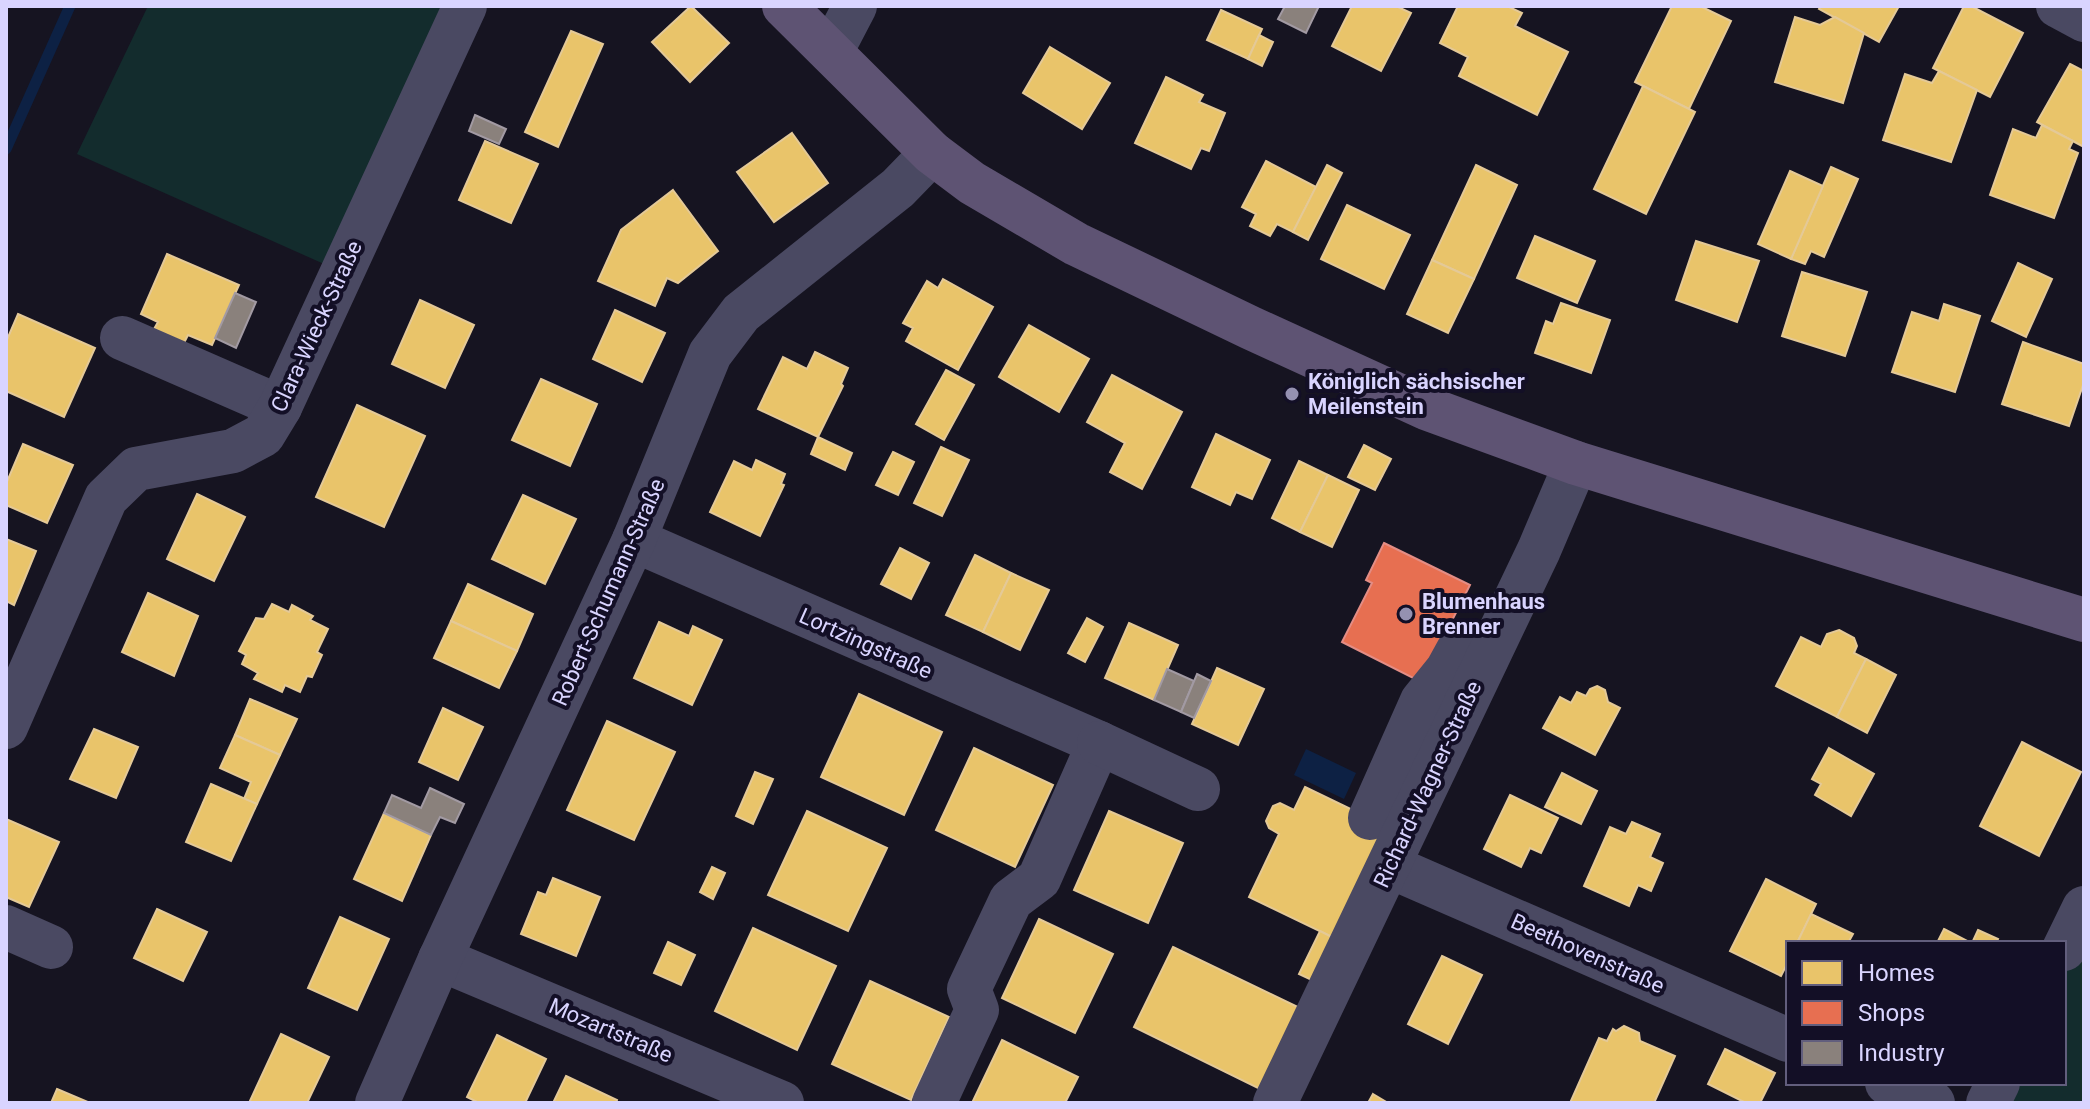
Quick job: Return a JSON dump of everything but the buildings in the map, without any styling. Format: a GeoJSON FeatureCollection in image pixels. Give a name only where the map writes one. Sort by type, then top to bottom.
{"type":"FeatureCollection","features":[{"type":"Feature","properties":{"kind":"main road"},"geometry":{"type":"LineString","coordinates":[[784,6],[932,153],[972,183],[1076,244],[1426,408],[1576,463],[2084,620]]}},
{"type":"Feature","properties":{"kind":"street","name":"Clara-Wieck-Straße"},"geometry":{"type":"LineString","coordinates":[[6,727],[106,498],[136,469],[233,451],[263,435],[280,407],[465,6]]}},
{"type":"Feature","properties":{"kind":"street"},"geometry":{"type":"LineString","coordinates":[[831,52],[855,6]]}},
{"type":"Feature","properties":{"kind":"street"},"geometry":{"type":"LineString","coordinates":[[2058,6],[2084,20]]}},
{"type":"Feature","properties":{"kind":"street","name":"Robert-Schumann-Straße"},"geometry":{"type":"LineString","coordinates":[[377,1103],[440,959],[634,540],[710,354],[741,313],[889,195],[932,153]]}},
{"type":"Feature","properties":{"kind":"street"},"geometry":{"type":"LineString","coordinates":[[122,338],[280,407]]}},
{"type":"Feature","properties":{"kind":"street","name":"Richard-Wagner-Straße"},"geometry":{"type":"LineString","coordinates":[[1275,1103],[1539,550],[1576,463]]}},
{"type":"Feature","properties":{"kind":"street","name":"Lortzingstraße"},"geometry":{"type":"LineString","coordinates":[[634,540],[1198,789]]}},
{"type":"Feature","properties":{"kind":"street"},"geometry":{"type":"LineString","coordinates":[[1370,818],[1422,701],[1447,670],[1458,650],[1487,658]]}},
{"type":"Feature","properties":{"kind":"street"},"geometry":{"type":"LineString","coordinates":[[934,1103],[977,1010],[969,989],[1011,900],[1039,879],[1099,743]]}},
{"type":"Feature","properties":{"kind":"street","name":"Beethovenstraße"},"geometry":{"type":"LineString","coordinates":[[1389,866],[1786,1039]]}},
{"type":"Feature","properties":{"kind":"street"},"geometry":{"type":"LineString","coordinates":[[2066,945],[2084,908]]}},
{"type":"Feature","properties":{"kind":"street"},"geometry":{"type":"LineString","coordinates":[[6,927],[51,947]]}},
{"type":"Feature","properties":{"kind":"street","name":"Mozartstraße"},"geometry":{"type":"LineString","coordinates":[[440,959],[782,1103]]}},
{"type":"Feature","properties":{"kind":"street"},"geometry":{"type":"LineString","coordinates":[[1892,1085],[1933,1103]]}},
{"type":"Feature","properties":{"kind":"street"},"geometry":{"type":"LineString","coordinates":[[1988,1103],[1997,1085]]}},
{"type":"Feature","properties":{"kind":"green space"},"geometry":{"type":"Polygon","coordinates":[[[148,6],[465,6],[342,272],[77,154],[148,6]]]}},
{"type":"Feature","properties":{"kind":"green space"},"geometry":{"type":"Polygon","coordinates":[[[2084,908],[2084,1103],[1988,1103],[1997,1085],[2066,1085],[2066,945],[2084,908]]]}},
{"type":"Feature","properties":{"kind":"water"},"geometry":{"type":"Polygon","coordinates":[[[1306,749],[1356,773],[1344,799],[1294,775],[1306,749]]]}},
{"type":"Feature","properties":{"kind":"waterway"},"geometry":{"type":"LineString","coordinates":[[6,149],[70,6]]}},
{"type":"Feature","properties":{"kind":"place","name":"Königlich sächsischer Meilenstein"},"geometry":{"type":"Point","coordinates":[1292,394]}},
{"type":"Feature","properties":{"kind":"place","name":"Blumenhaus Brenner"},"geometry":{"type":"Point","coordinates":[1406,614]}}]}
